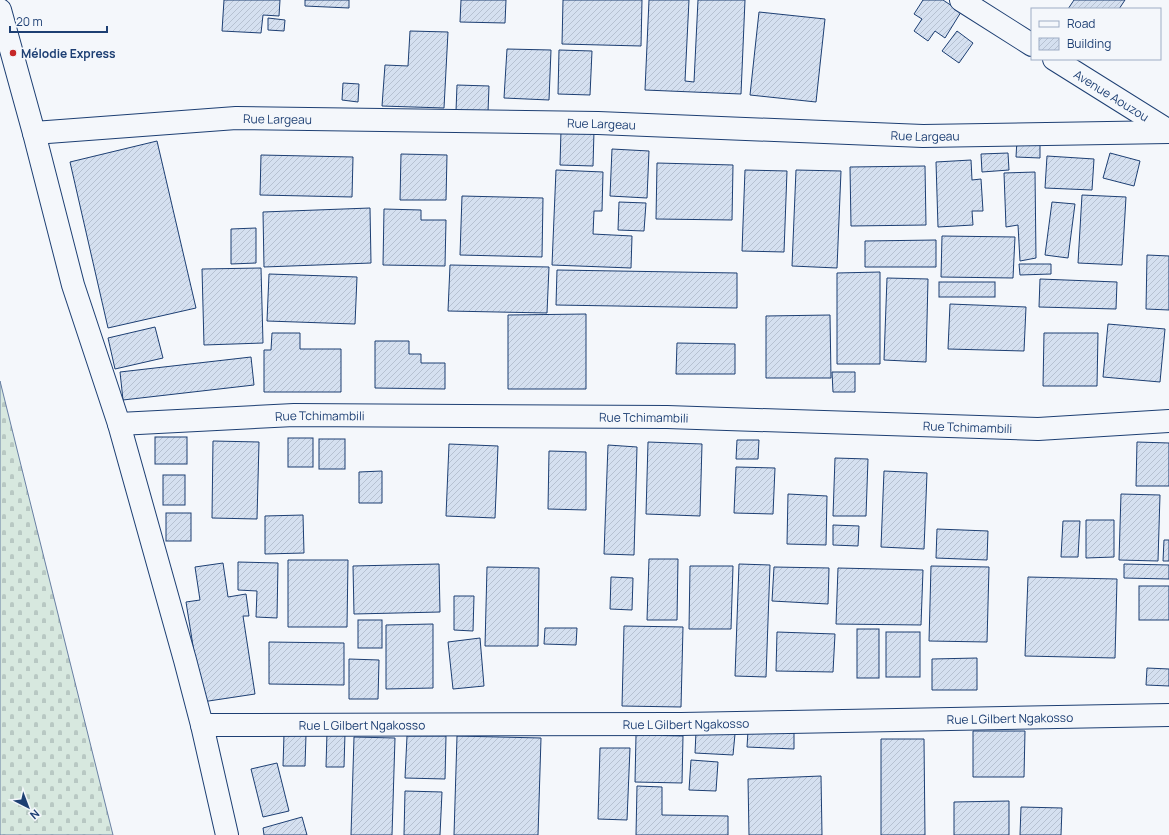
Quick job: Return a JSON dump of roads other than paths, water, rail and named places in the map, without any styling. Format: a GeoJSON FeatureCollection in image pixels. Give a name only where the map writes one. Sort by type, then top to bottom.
{"type":"FeatureCollection","features":[{"type":"Feature","properties":{"kind":"main road"},"geometry":{"type":"LineString","coordinates":[[961,0],[1031,44]]}},
{"type":"Feature","properties":{"kind":"main road"},"geometry":{"type":"LineString","coordinates":[[0,10],[34,132],[73,284],[118,424],[202,725],[227,835]]}},
{"type":"Feature","properties":{"kind":"main road","name":"Avenue Aouzou"},"geometry":{"type":"LineString","coordinates":[[1056,60],[1169,132]]}},
{"type":"Feature","properties":{"kind":"main road","name":"Rue Largeau"},"geometry":{"type":"LineString","coordinates":[[34,132],[236,118],[598,122],[923,136],[1169,132]]}},
{"type":"Feature","properties":{"kind":"main road","name":"Rue Tchimambili"},"geometry":{"type":"LineString","coordinates":[[118,424],[294,415],[644,417],[1038,429],[1169,421]]}},
{"type":"Feature","properties":{"kind":"main road","name":"Rue L Gilbert Ngakosso"},"geometry":{"type":"LineString","coordinates":[[202,725],[681,724],[1169,715]]}},
{"type":"Feature","properties":{"kind":"place","name":"Mélodie Express"},"geometry":{"type":"Point","coordinates":[13,53]}}]}
